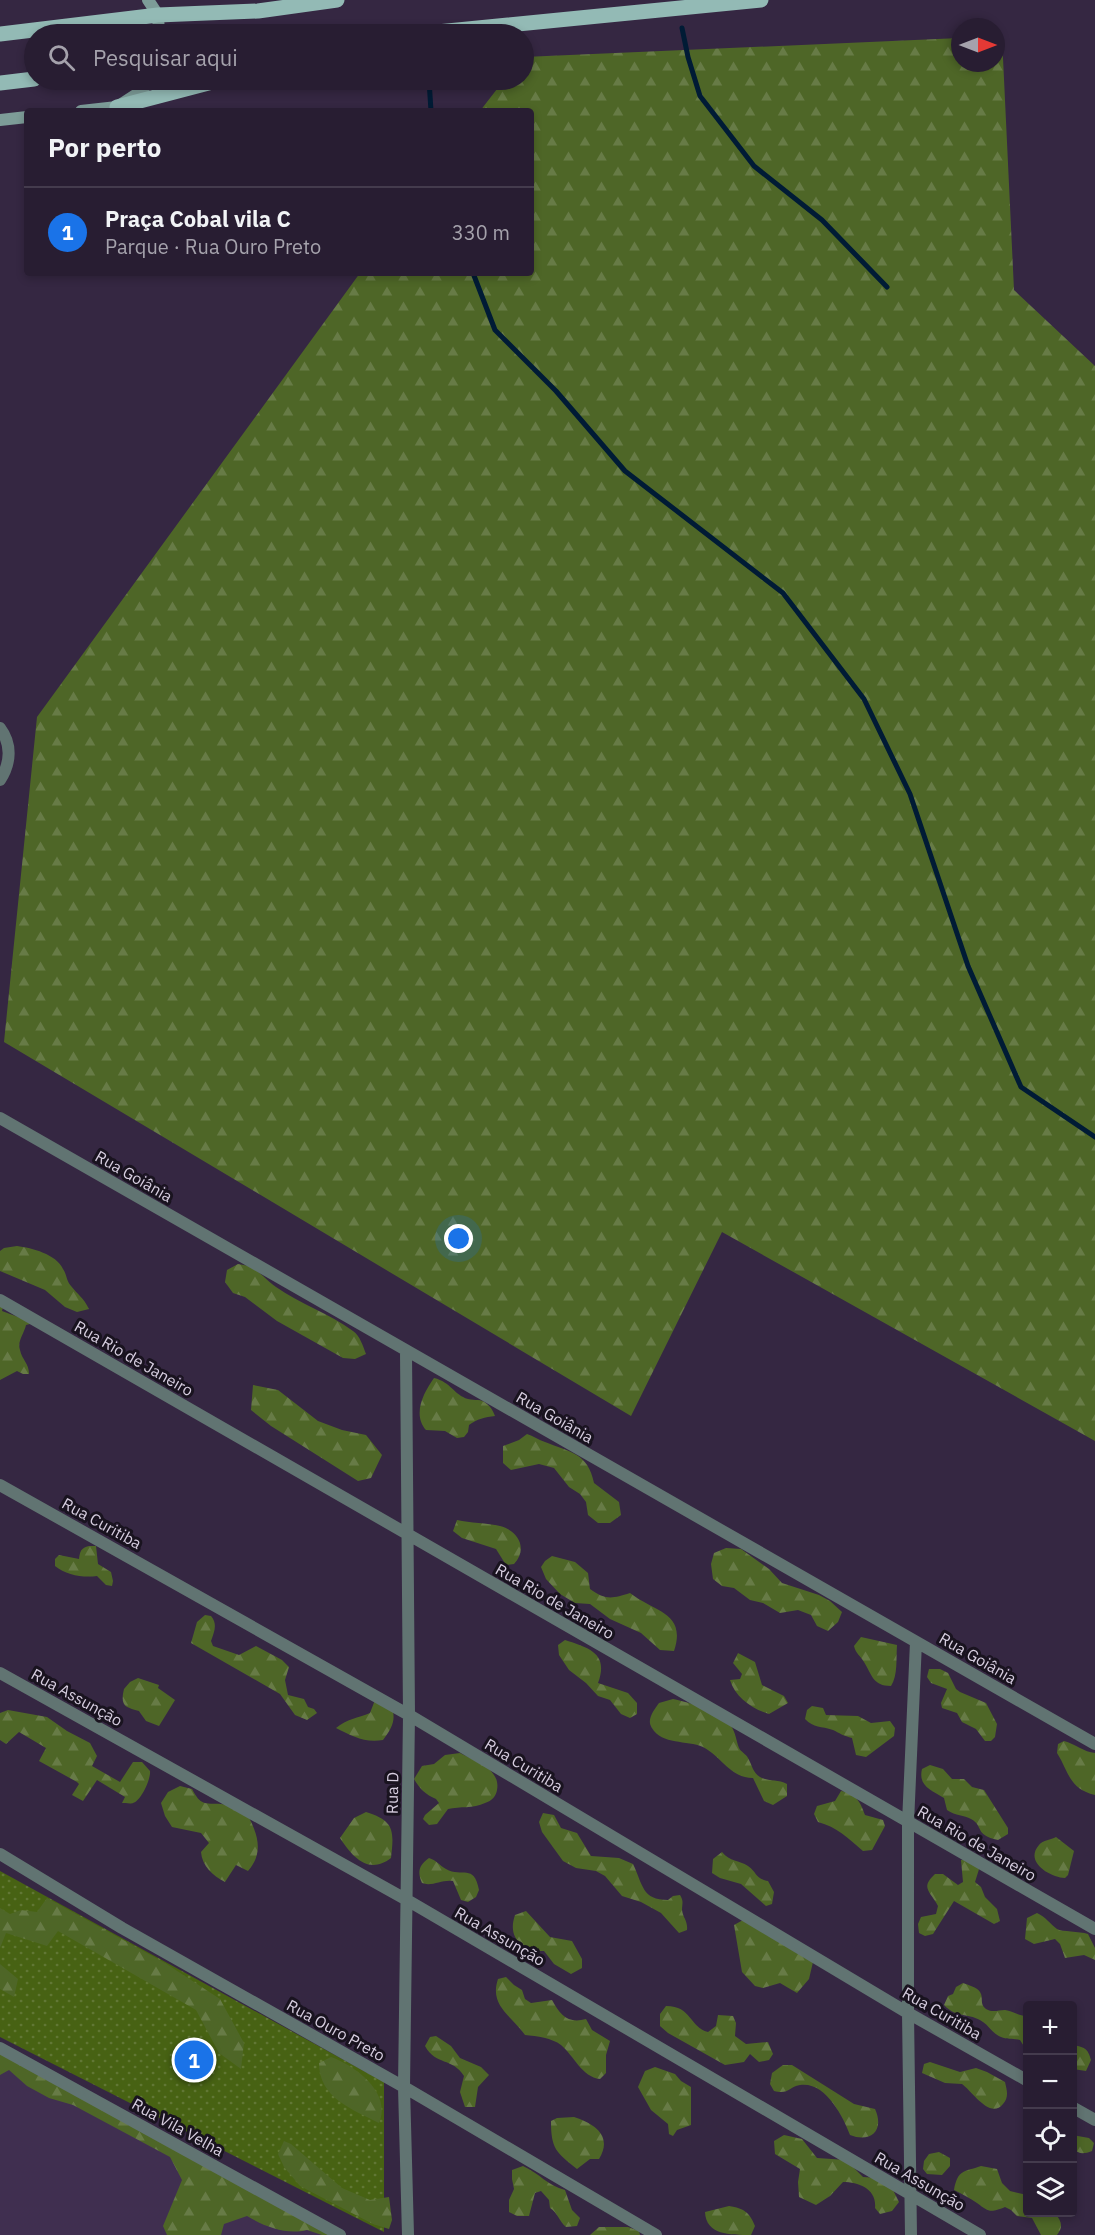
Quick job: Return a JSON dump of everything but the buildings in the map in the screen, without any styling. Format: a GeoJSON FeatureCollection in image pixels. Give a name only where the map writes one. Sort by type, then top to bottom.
{"type":"FeatureCollection","features":[{"type":"Feature","properties":{"kind":"main road"},"geometry":{"type":"LineString","coordinates":[[83,24],[158,15],[258,11],[337,0]]}},
{"type":"Feature","properties":{"kind":"main road"},"geometry":{"type":"LineString","coordinates":[[518,24],[762,0]]}},
{"type":"Feature","properties":{"kind":"main road"},"geometry":{"type":"LineString","coordinates":[[0,34],[24,31]]}},
{"type":"Feature","properties":{"kind":"main road"},"geometry":{"type":"LineString","coordinates":[[0,83],[24,80]]}},
{"type":"Feature","properties":{"kind":"main road"},"geometry":{"type":"LineString","coordinates":[[117,107],[182,90]]}},
{"type":"Feature","properties":{"kind":"street"},"geometry":{"type":"LineString","coordinates":[[148,0],[158,15],[158,24]]}},
{"type":"Feature","properties":{"kind":"street"},"geometry":{"type":"LineString","coordinates":[[108,108],[117,107],[142,90]]}},
{"type":"Feature","properties":{"kind":"street"},"geometry":{"type":"LineString","coordinates":[[0,127],[5,119],[24,117]]}},
{"type":"Feature","properties":{"kind":"street"},"geometry":{"type":"LineString","coordinates":[[0,728],[8,743],[9,753],[8,764],[0,780]]}},
{"type":"Feature","properties":{"kind":"street","name":"Rua Goiânia"},"geometry":{"type":"LineString","coordinates":[[0,1118],[1095,1744]]}},
{"type":"Feature","properties":{"kind":"street","name":"Rua Rio de Janeiro"},"geometry":{"type":"LineString","coordinates":[[0,1300],[1095,1929]]}},
{"type":"Feature","properties":{"kind":"street","name":"Rua D"},"geometry":{"type":"LineString","coordinates":[[406,1352],[409,1715],[404,2087],[408,2235]]}},
{"type":"Feature","properties":{"kind":"street","name":"Rua Curitiba"},"geometry":{"type":"LineString","coordinates":[[0,1485],[409,1715],[908,2013],[1023,2078]]}},
{"type":"Feature","properties":{"kind":"street"},"geometry":{"type":"LineString","coordinates":[[912,2235],[908,2013],[908,1823],[916,1642]]}},
{"type":"Feature","properties":{"kind":"street","name":"Rua Assunção"},"geometry":{"type":"LineString","coordinates":[[0,1673],[407,1900],[980,2235]]}},
{"type":"Feature","properties":{"kind":"street","name":"Rua Ouro Preto"},"geometry":{"type":"LineString","coordinates":[[0,1854],[122,1928],[404,2087],[656,2235]]}},
{"type":"Feature","properties":{"kind":"street","name":"Rua Vila Velha"},"geometry":{"type":"LineString","coordinates":[[0,2048],[340,2235]]}},
{"type":"Feature","properties":{"kind":"street"},"geometry":{"type":"LineString","coordinates":[[1076,2109],[1095,2120]]}},
{"type":"Feature","properties":{"kind":"shaded area"},"geometry":{"type":"Polygon","coordinates":[[[0,2059],[325,2235],[0,2235],[0,2059]]]}},
{"type":"Feature","properties":{"kind":"green space"},"geometry":{"type":"Polygon","coordinates":[[[951,38],[951,72],[1004,72],[1014,290],[1095,366],[1095,1441],[722,1232],[631,1416],[4,1042],[37,717],[358,276],[534,276],[534,108],[482,108],[496,90],[534,90],[534,57],[951,38]]]}},
{"type":"Feature","properties":{"kind":"green space"},"geometry":{"type":"Polygon","coordinates":[[[17,1246],[36,1250],[55,1259],[63,1269],[69,1284],[89,1309],[77,1312],[65,1307],[45,1290],[0,1271],[0,1251],[17,1246]]]}},
{"type":"Feature","properties":{"kind":"green space"},"geometry":{"type":"Polygon","coordinates":[[[238,1264],[255,1270],[285,1293],[353,1331],[366,1354],[355,1359],[343,1358],[277,1321],[245,1297],[233,1293],[225,1282],[227,1270],[238,1264]]]}},
{"type":"Feature","properties":{"kind":"green space"},"geometry":{"type":"Polygon","coordinates":[[[0,1304],[3,1307],[2,1311],[34,1323],[26,1325],[19,1344],[29,1374],[17,1371],[0,1380],[0,1304]]]}},
{"type":"Feature","properties":{"kind":"green space"},"geometry":{"type":"Polygon","coordinates":[[[434,1378],[445,1382],[463,1397],[485,1402],[495,1416],[469,1425],[464,1437],[457,1438],[445,1431],[426,1430],[420,1417],[421,1403],[434,1378]]]}},
{"type":"Feature","properties":{"kind":"green space"},"geometry":{"type":"Polygon","coordinates":[[[253,1385],[278,1390],[318,1421],[342,1430],[366,1435],[382,1455],[371,1478],[358,1481],[271,1426],[251,1410],[253,1385]]]}},
{"type":"Feature","properties":{"kind":"green space"},"geometry":{"type":"Polygon","coordinates":[[[527,1434],[570,1451],[582,1459],[594,1483],[619,1502],[621,1515],[610,1523],[598,1523],[588,1515],[586,1502],[580,1494],[569,1487],[554,1468],[539,1464],[511,1470],[503,1463],[503,1446],[527,1434]]]}},
{"type":"Feature","properties":{"kind":"green space"},"geometry":{"type":"Polygon","coordinates":[[[457,1520],[507,1528],[516,1536],[521,1547],[514,1564],[506,1565],[496,1549],[462,1538],[453,1531],[457,1520]]]}},
{"type":"Feature","properties":{"kind":"green space"},"geometry":{"type":"Polygon","coordinates":[[[89,1546],[96,1546],[98,1564],[111,1572],[112,1586],[106,1585],[97,1576],[75,1575],[55,1566],[55,1559],[59,1555],[79,1559],[81,1550],[89,1546]]]}},
{"type":"Feature","properties":{"kind":"green space"},"geometry":{"type":"Polygon","coordinates":[[[726,1548],[741,1549],[769,1569],[782,1583],[830,1601],[842,1612],[838,1622],[828,1631],[817,1626],[811,1615],[798,1610],[780,1613],[763,1603],[750,1600],[734,1588],[722,1586],[713,1579],[711,1564],[714,1553],[726,1548]]]}},
{"type":"Feature","properties":{"kind":"green space"},"geometry":{"type":"Polygon","coordinates":[[[552,1556],[575,1562],[588,1573],[590,1589],[600,1595],[613,1597],[630,1593],[666,1614],[676,1628],[677,1638],[674,1651],[660,1650],[641,1633],[610,1619],[590,1604],[575,1603],[560,1594],[546,1579],[541,1567],[552,1556]]]}},
{"type":"Feature","properties":{"kind":"green space"},"geometry":{"type":"Polygon","coordinates":[[[205,1615],[211,1616],[214,1622],[215,1628],[211,1641],[213,1646],[239,1655],[256,1646],[282,1660],[289,1667],[285,1680],[288,1695],[304,1699],[308,1707],[317,1713],[307,1720],[295,1715],[280,1694],[191,1643],[197,1622],[205,1615]]]}},
{"type":"Feature","properties":{"kind":"green space"},"geometry":{"type":"Polygon","coordinates":[[[861,1637],[897,1645],[896,1672],[891,1686],[877,1682],[856,1651],[854,1646],[861,1637]]]}},
{"type":"Feature","properties":{"kind":"green space"},"geometry":{"type":"Polygon","coordinates":[[[565,1640],[595,1653],[601,1665],[598,1683],[628,1693],[637,1703],[637,1714],[630,1718],[621,1714],[610,1700],[598,1696],[569,1670],[559,1655],[558,1645],[565,1640]]]}},
{"type":"Feature","properties":{"kind":"green space"},"geometry":{"type":"Polygon","coordinates":[[[738,1653],[755,1662],[762,1685],[784,1696],[788,1703],[769,1714],[756,1709],[740,1697],[730,1680],[740,1679],[742,1674],[733,1663],[738,1653]]]}},
{"type":"Feature","properties":{"kind":"green space"},"geometry":{"type":"Polygon","coordinates":[[[929,1669],[940,1669],[948,1673],[956,1689],[986,1703],[997,1724],[995,1737],[991,1741],[985,1741],[976,1729],[962,1722],[957,1713],[942,1708],[941,1703],[947,1689],[931,1683],[927,1677],[929,1669]]]}},
{"type":"Feature","properties":{"kind":"green space"},"geometry":{"type":"Polygon","coordinates":[[[138,1678],[159,1685],[158,1688],[175,1700],[159,1726],[146,1721],[139,1711],[127,1707],[123,1702],[124,1689],[138,1678]]]}},
{"type":"Feature","properties":{"kind":"green space"},"geometry":{"type":"Polygon","coordinates":[[[673,1699],[704,1708],[726,1721],[733,1729],[739,1748],[756,1773],[763,1779],[787,1784],[787,1796],[773,1805],[764,1801],[753,1778],[738,1775],[703,1747],[668,1740],[656,1733],[650,1725],[651,1715],[659,1703],[673,1699]]]}},
{"type":"Feature","properties":{"kind":"green space"},"geometry":{"type":"Polygon","coordinates":[[[375,1700],[392,1707],[394,1716],[389,1732],[383,1740],[364,1740],[336,1728],[370,1713],[375,1700]]]}},
{"type":"Feature","properties":{"kind":"green space"},"geometry":{"type":"Polygon","coordinates":[[[812,1706],[823,1708],[826,1715],[858,1716],[871,1723],[890,1721],[895,1728],[894,1736],[866,1757],[856,1755],[852,1738],[815,1725],[805,1719],[807,1710],[812,1706]]]}},
{"type":"Feature","properties":{"kind":"green space"},"geometry":{"type":"Polygon","coordinates":[[[8,1710],[47,1717],[90,1743],[97,1756],[92,1766],[120,1782],[133,1762],[142,1762],[150,1771],[142,1794],[133,1803],[122,1803],[125,1797],[97,1780],[83,1801],[72,1795],[79,1784],[39,1761],[46,1748],[19,1732],[6,1744],[0,1740],[0,1713],[8,1710]]]}},
{"type":"Feature","properties":{"kind":"green space"},"geometry":{"type":"Polygon","coordinates":[[[1064,1741],[1095,1753],[1095,1795],[1080,1789],[1071,1779],[1057,1753],[1058,1744],[1064,1741]]]}},
{"type":"Feature","properties":{"kind":"green space"},"geometry":{"type":"Polygon","coordinates":[[[460,1753],[491,1771],[497,1783],[496,1794],[490,1801],[480,1805],[448,1809],[437,1824],[429,1825],[423,1819],[439,1803],[423,1791],[414,1779],[422,1766],[434,1764],[445,1755],[460,1753]]]}},
{"type":"Feature","properties":{"kind":"green space"},"geometry":{"type":"Polygon","coordinates":[[[930,1765],[943,1769],[952,1779],[964,1779],[972,1787],[984,1790],[1008,1828],[1008,1834],[998,1840],[990,1838],[982,1833],[971,1819],[947,1810],[944,1798],[930,1790],[922,1780],[922,1769],[930,1765]]]}},
{"type":"Feature","properties":{"kind":"green space"},"geometry":{"type":"Polygon","coordinates":[[[180,1786],[192,1789],[201,1801],[234,1807],[246,1812],[258,1842],[256,1857],[248,1871],[236,1865],[225,1882],[221,1880],[212,1874],[203,1862],[201,1852],[209,1843],[201,1833],[172,1827],[161,1803],[168,1792],[180,1786]]]}},
{"type":"Feature","properties":{"kind":"green space"},"geometry":{"type":"Polygon","coordinates":[[[841,1791],[857,1799],[865,1815],[883,1820],[885,1826],[872,1850],[863,1851],[837,1830],[818,1822],[814,1814],[817,1806],[835,1801],[841,1791]]]}},
{"type":"Feature","properties":{"kind":"green space"},"geometry":{"type":"Polygon","coordinates":[[[366,1812],[383,1819],[392,1834],[391,1858],[376,1865],[356,1858],[340,1838],[354,1818],[366,1812]]]}},
{"type":"Feature","properties":{"kind":"green space"},"geometry":{"type":"Polygon","coordinates":[[[543,1813],[554,1815],[561,1828],[577,1833],[591,1856],[619,1858],[633,1864],[644,1890],[653,1897],[668,1900],[680,1895],[687,1930],[679,1933],[661,1913],[641,1902],[622,1896],[605,1876],[596,1871],[576,1868],[563,1861],[542,1832],[539,1822],[543,1813]]]}},
{"type":"Feature","properties":{"kind":"green space"},"geometry":{"type":"Polygon","coordinates":[[[1056,1837],[1074,1851],[1068,1875],[1065,1878],[1046,1872],[1037,1863],[1035,1857],[1035,1851],[1041,1843],[1056,1837]]]}},
{"type":"Feature","properties":{"kind":"green space"},"geometry":{"type":"Polygon","coordinates":[[[722,1852],[728,1858],[748,1866],[758,1877],[768,1881],[774,1892],[772,1904],[766,1906],[741,1884],[720,1878],[712,1873],[713,1859],[722,1852]]]}},
{"type":"Feature","properties":{"kind":"green space"},"geometry":{"type":"Polygon","coordinates":[[[429,1858],[446,1869],[471,1874],[479,1890],[476,1897],[468,1902],[461,1900],[453,1881],[422,1883],[420,1869],[429,1858]]]}},
{"type":"Feature","properties":{"kind":"green space"},"geometry":{"type":"Polygon","coordinates":[[[969,1859],[980,1866],[975,1882],[997,1909],[1000,1921],[994,1924],[954,1901],[933,1934],[925,1936],[919,1933],[918,1924],[921,1917],[936,1914],[938,1906],[928,1890],[930,1879],[935,1874],[943,1874],[958,1885],[963,1882],[961,1860],[969,1859]]]}},
{"type":"Feature","properties":{"kind":"green space"},"geometry":{"type":"Polygon","coordinates":[[[0,1871],[384,2082],[384,2232],[0,2037],[0,1871]]]}},
{"type":"Feature","properties":{"kind":"green space"},"geometry":{"type":"Polygon","coordinates":[[[47,1898],[165,1963],[220,1999],[244,2043],[241,2069],[219,2053],[196,2010],[58,1931],[47,1946],[6,1933],[0,1948],[0,1908],[10,1914],[21,1910],[37,1912],[47,1898]]]}},
{"type":"Feature","properties":{"kind":"green space"},"geometry":{"type":"Polygon","coordinates":[[[526,1911],[550,1937],[572,1941],[582,1959],[582,1968],[571,1974],[554,1964],[544,1951],[529,1949],[518,1942],[513,1930],[515,1915],[526,1911]]]}},
{"type":"Feature","properties":{"kind":"green space"},"geometry":{"type":"Polygon","coordinates":[[[1037,1913],[1057,1929],[1088,1934],[1095,1948],[1095,1960],[1084,1955],[1065,1958],[1060,1944],[1055,1939],[1034,1944],[1025,1939],[1027,1918],[1037,1913]]]}},
{"type":"Feature","properties":{"kind":"green space"},"geometry":{"type":"Polygon","coordinates":[[[743,1920],[813,1962],[809,1979],[797,1993],[780,1983],[763,1988],[755,1986],[742,1972],[734,1925],[743,1920]]]}},
{"type":"Feature","properties":{"kind":"green space"},"geometry":{"type":"Polygon","coordinates":[[[0,1964],[18,1979],[14,1997],[0,1989],[0,1964]]]}},
{"type":"Feature","properties":{"kind":"green space"},"geometry":{"type":"Polygon","coordinates":[[[506,1977],[522,1990],[525,1999],[531,2003],[552,2000],[565,2017],[574,2020],[586,2019],[592,2030],[610,2041],[606,2055],[606,2073],[600,2079],[583,2070],[561,2045],[544,2038],[525,2035],[503,2010],[496,1996],[498,1979],[506,1977]]]}},
{"type":"Feature","properties":{"kind":"green space"},"geometry":{"type":"Polygon","coordinates":[[[963,1983],[979,1990],[986,2009],[1005,2010],[1023,2015],[1023,2045],[1020,2040],[1001,2037],[978,2019],[958,2014],[944,2005],[956,1987],[963,1983]]]}},
{"type":"Feature","properties":{"kind":"green space"},"geometry":{"type":"Polygon","coordinates":[[[666,2006],[681,2009],[697,2026],[708,2032],[716,2026],[718,2015],[733,2016],[736,2023],[735,2036],[746,2044],[768,2042],[773,2054],[769,2060],[759,2062],[750,2054],[744,2062],[725,2065],[668,2033],[660,2026],[660,2014],[666,2006]]]}},
{"type":"Feature","properties":{"kind":"green space"},"geometry":{"type":"Polygon","coordinates":[[[436,2036],[451,2046],[460,2058],[481,2067],[489,2075],[478,2087],[475,2107],[465,2107],[460,2092],[464,2076],[454,2066],[434,2056],[425,2046],[430,2037],[436,2036]]]}},
{"type":"Feature","properties":{"kind":"green space"},"geometry":{"type":"Polygon","coordinates":[[[1077,2046],[1087,2051],[1091,2060],[1086,2071],[1077,2070],[1077,2046]]]}},
{"type":"Feature","properties":{"kind":"green space"},"geometry":{"type":"Polygon","coordinates":[[[0,2052],[333,2235],[322,2235],[307,2230],[276,2229],[247,2216],[224,2224],[221,2235],[167,2235],[163,2226],[182,2180],[170,2157],[73,2105],[49,2098],[27,2086],[9,2070],[0,2075],[0,2052]]]}},
{"type":"Feature","properties":{"kind":"green space"},"geometry":{"type":"Polygon","coordinates":[[[331,2057],[361,2074],[376,2091],[382,2112],[379,2123],[348,2107],[331,2094],[320,2075],[319,2063],[331,2057]]]}},
{"type":"Feature","properties":{"kind":"green space"},"geometry":{"type":"Polygon","coordinates":[[[930,2062],[960,2072],[976,2068],[987,2072],[1005,2082],[1007,2094],[1005,2101],[998,2108],[987,2107],[962,2084],[945,2083],[922,2073],[924,2064],[930,2062]]]}},
{"type":"Feature","properties":{"kind":"green space"},"geometry":{"type":"Polygon","coordinates":[[[783,2065],[792,2065],[854,2104],[875,2109],[878,2117],[877,2129],[869,2136],[850,2135],[832,2101],[817,2088],[809,2085],[800,2085],[786,2091],[774,2091],[770,2084],[772,2073],[783,2065]]]}},
{"type":"Feature","properties":{"kind":"green space"},"geometry":{"type":"Polygon","coordinates":[[[655,2067],[675,2074],[691,2087],[691,2125],[677,2130],[673,2136],[669,2134],[668,2124],[651,2110],[638,2087],[645,2071],[655,2067]]]}},
{"type":"Feature","properties":{"kind":"green space"},"geometry":{"type":"Polygon","coordinates":[[[574,2117],[595,2127],[603,2137],[604,2144],[599,2159],[590,2159],[577,2169],[556,2149],[551,2130],[551,2121],[557,2118],[574,2117]]]}},
{"type":"Feature","properties":{"kind":"green space"},"geometry":{"type":"Polygon","coordinates":[[[784,2135],[802,2139],[817,2158],[846,2160],[863,2177],[878,2178],[891,2186],[899,2202],[892,2211],[880,2214],[875,2208],[875,2201],[870,2191],[855,2183],[843,2182],[830,2196],[816,2205],[799,2197],[800,2169],[775,2154],[774,2141],[784,2135]]]}},
{"type":"Feature","properties":{"kind":"green space"},"geometry":{"type":"Polygon","coordinates":[[[1077,2136],[1089,2138],[1094,2143],[1092,2151],[1077,2152],[1077,2136]]]}},
{"type":"Feature","properties":{"kind":"green space"},"geometry":{"type":"Polygon","coordinates":[[[284,2141],[291,2144],[342,2188],[370,2200],[389,2197],[392,2220],[389,2229],[373,2224],[300,2186],[284,2167],[278,2154],[284,2141]]]}},
{"type":"Feature","properties":{"kind":"green space"},"geometry":{"type":"Polygon","coordinates":[[[939,2152],[950,2158],[950,2166],[942,2175],[927,2174],[923,2169],[924,2161],[929,2154],[939,2152]]]}},
{"type":"Feature","properties":{"kind":"green space"},"geometry":{"type":"Polygon","coordinates":[[[523,2166],[554,2186],[565,2190],[572,2210],[580,2218],[577,2226],[566,2227],[550,2208],[549,2200],[541,2191],[535,2193],[529,2216],[517,2216],[509,2212],[509,2200],[514,2189],[512,2170],[523,2166]]]}},
{"type":"Feature","properties":{"kind":"green space"},"geometry":{"type":"Polygon","coordinates":[[[981,2166],[997,2169],[1002,2183],[1010,2191],[1023,2194],[1023,2217],[1017,2216],[1005,2207],[993,2211],[987,2210],[954,2190],[958,2178],[966,2171],[981,2166]]]}},
{"type":"Feature","properties":{"kind":"green space"},"geometry":{"type":"Polygon","coordinates":[[[729,2206],[739,2208],[749,2214],[755,2226],[751,2235],[720,2232],[706,2220],[705,2212],[729,2206]]]}},
{"type":"Feature","properties":{"kind":"green space"},"geometry":{"type":"Polygon","coordinates":[[[1024,2217],[1058,2217],[1061,2224],[1057,2235],[1041,2235],[1032,2218],[1024,2217]]]}},
{"type":"Feature","properties":{"kind":"green space"},"geometry":{"type":"Polygon","coordinates":[[[599,2227],[628,2227],[639,2231],[640,2235],[590,2235],[599,2227]]]}},
{"type":"Feature","properties":{"kind":"waterway"},"geometry":{"type":"LineString","coordinates":[[682,28],[700,96],[754,166],[822,220],[887,287]]}},
{"type":"Feature","properties":{"kind":"waterway"},"geometry":{"type":"LineString","coordinates":[[430,90],[431,108]]}},
{"type":"Feature","properties":{"kind":"waterway"},"geometry":{"type":"LineString","coordinates":[[474,276],[495,330],[556,391],[625,471],[783,593],[864,699],[910,794],[968,966],[1021,1087],[1095,1137]]}},
{"type":"Feature","properties":{"kind":"place","name":"Praça Cobal vila C"},"geometry":{"type":"Point","coordinates":[194,2060]}}]}
